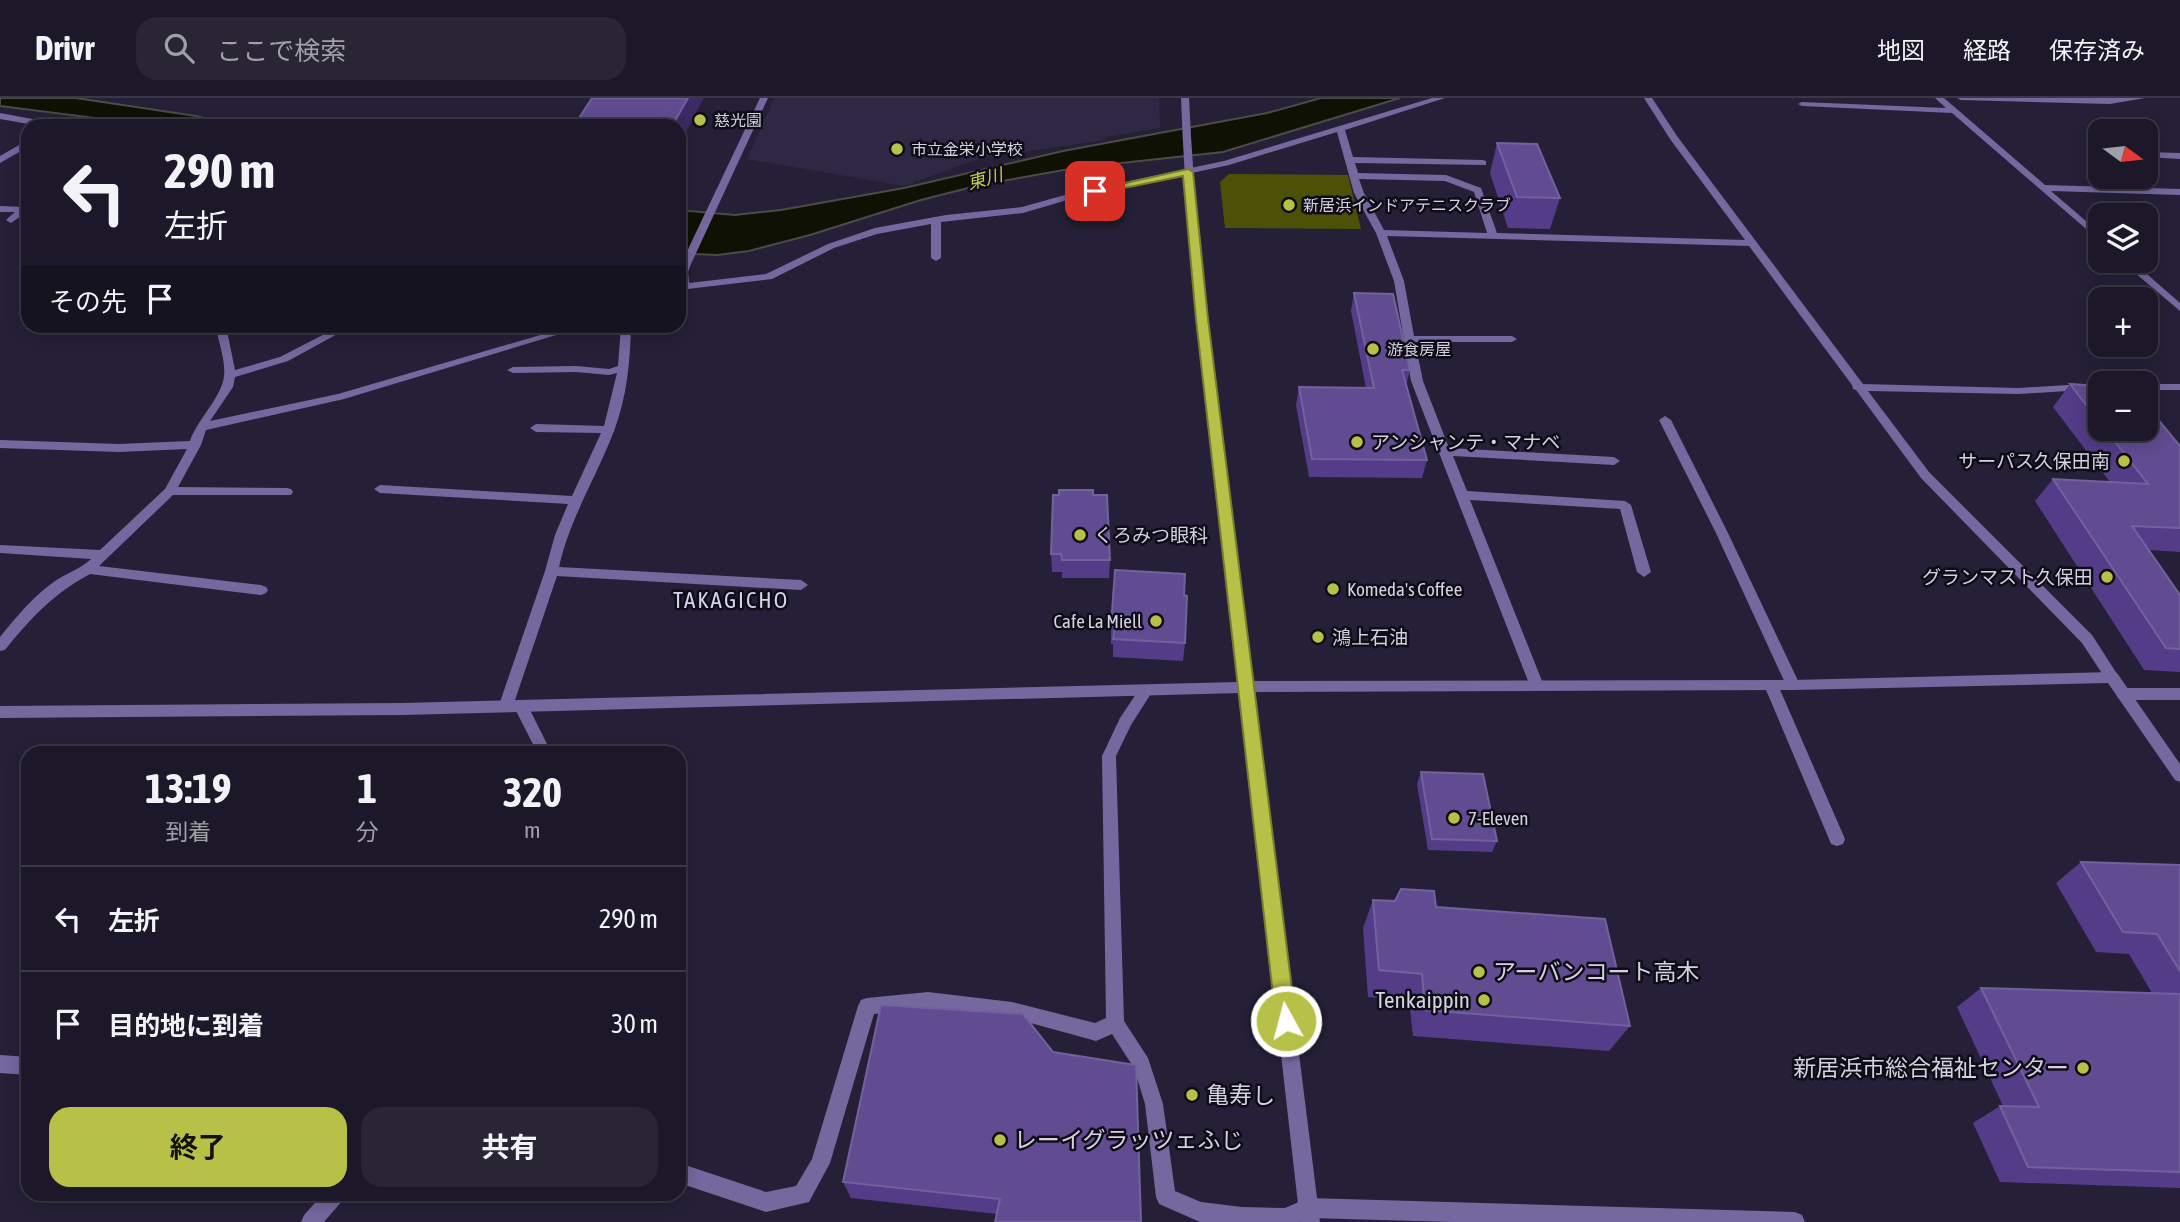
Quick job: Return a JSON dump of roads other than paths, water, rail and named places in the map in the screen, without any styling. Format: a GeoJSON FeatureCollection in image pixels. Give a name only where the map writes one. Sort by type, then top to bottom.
{"type":"FeatureCollection","features":[{"type":"Feature","properties":{"kind":"street"},"geometry":{"type":"LineString","coordinates":[[686,261],[764,98]]}},
{"type":"Feature","properties":{"kind":"street"},"geometry":{"type":"LineString","coordinates":[[1185,98],[1188,168],[1202,319],[1309,1215]]}},
{"type":"Feature","properties":{"kind":"street"},"geometry":{"type":"LineString","coordinates":[[686,286],[768,276],[831,246],[875,231],[936,220],[1023,210],[1341,131],[1441,98]]}},
{"type":"Feature","properties":{"kind":"street"},"geometry":{"type":"LineString","coordinates":[[1647,98],[1672,137],[1925,475],[2087,639],[2180,776]]}},
{"type":"Feature","properties":{"kind":"street"},"geometry":{"type":"LineString","coordinates":[[1939,98],[2088,227]]}},
{"type":"Feature","properties":{"kind":"street"},"geometry":{"type":"LineString","coordinates":[[1961,98],[2110,102],[2141,98]]}},
{"type":"Feature","properties":{"kind":"street"},"geometry":{"type":"LineString","coordinates":[[1802,104],[1955,111]]}},
{"type":"Feature","properties":{"kind":"street"},"geometry":{"type":"LineString","coordinates":[[0,116],[21,120]]}},
{"type":"Feature","properties":{"kind":"street"},"geometry":{"type":"LineString","coordinates":[[1341,131],[1359,193],[1381,233],[1399,281],[1417,381],[1536,686]]}},
{"type":"Feature","properties":{"kind":"street"},"geometry":{"type":"LineString","coordinates":[[0,160],[21,146]]}},
{"type":"Feature","properties":{"kind":"street"},"geometry":{"type":"LineString","coordinates":[[0,147],[18,148]]}},
{"type":"Feature","properties":{"kind":"street"},"geometry":{"type":"LineString","coordinates":[[2158,155],[2180,156]]}},
{"type":"Feature","properties":{"kind":"street"},"geometry":{"type":"LineString","coordinates":[[1349,160],[1483,163]]}},
{"type":"Feature","properties":{"kind":"street"},"geometry":{"type":"LineString","coordinates":[[1354,176],[1446,177],[1478,190],[1493,236]]}},
{"type":"Feature","properties":{"kind":"street"},"geometry":{"type":"LineString","coordinates":[[2044,188],[2180,192]]}},
{"type":"Feature","properties":{"kind":"street"},"geometry":{"type":"LineString","coordinates":[[0,209],[21,209]]}},
{"type":"Feature","properties":{"kind":"street"},"geometry":{"type":"LineString","coordinates":[[11,220],[21,212]]}},
{"type":"Feature","properties":{"kind":"street"},"geometry":{"type":"LineString","coordinates":[[936,220],[936,258]]}},
{"type":"Feature","properties":{"kind":"street"},"geometry":{"type":"LineString","coordinates":[[1381,233],[1753,243]]}},
{"type":"Feature","properties":{"kind":"street"},"geometry":{"type":"LineString","coordinates":[[2140,273],[2180,308]]}},
{"type":"Feature","properties":{"kind":"street"},"geometry":{"type":"LineString","coordinates":[[0,646],[30,610],[62,583],[88,569],[170,491],[195,445],[201,427],[227,387],[230,375],[222,333]]}},
{"type":"Feature","properties":{"kind":"street"},"geometry":{"type":"LineString","coordinates":[[230,375],[284,359],[334,333]]}},
{"type":"Feature","properties":{"kind":"street"},"geometry":{"type":"LineString","coordinates":[[201,427],[340,397],[557,333]]}},
{"type":"Feature","properties":{"kind":"street"},"geometry":{"type":"LineString","coordinates":[[540,746],[513,704],[556,549],[608,430],[625,368],[626,333]]}},
{"type":"Feature","properties":{"kind":"street"},"geometry":{"type":"LineString","coordinates":[[1409,339],[1512,340]]}},
{"type":"Feature","properties":{"kind":"street"},"geometry":{"type":"LineString","coordinates":[[513,370],[576,369],[610,372],[625,368]]}},
{"type":"Feature","properties":{"kind":"street"},"geometry":{"type":"LineString","coordinates":[[1857,387],[2018,391],[2088,387]]}},
{"type":"Feature","properties":{"kind":"street"},"geometry":{"type":"LineString","coordinates":[[2158,387],[2180,387]]}},
{"type":"Feature","properties":{"kind":"street"},"geometry":{"type":"LineString","coordinates":[[1665,420],[1721,531],[1793,685]]}},
{"type":"Feature","properties":{"kind":"street"},"geometry":{"type":"LineString","coordinates":[[536,428],[608,430]]}},
{"type":"Feature","properties":{"kind":"street"},"geometry":{"type":"LineString","coordinates":[[0,444],[119,449],[195,445]]}},
{"type":"Feature","properties":{"kind":"street"},"geometry":{"type":"LineString","coordinates":[[1444,452],[1614,461]]}},
{"type":"Feature","properties":{"kind":"street"},"geometry":{"type":"LineString","coordinates":[[380,488],[577,500]]}},
{"type":"Feature","properties":{"kind":"street"},"geometry":{"type":"LineString","coordinates":[[170,491],[287,492]]}},
{"type":"Feature","properties":{"kind":"street"},"geometry":{"type":"LineString","coordinates":[[1461,495],[1625,505],[1644,572]]}},
{"type":"Feature","properties":{"kind":"street"},"geometry":{"type":"LineString","coordinates":[[0,550],[104,555]]}},
{"type":"Feature","properties":{"kind":"street"},"geometry":{"type":"LineString","coordinates":[[88,569],[261,590]]}},
{"type":"Feature","properties":{"kind":"street"},"geometry":{"type":"LineString","coordinates":[[552,571],[801,585]]}},
{"type":"Feature","properties":{"kind":"street"},"geometry":{"type":"LineString","coordinates":[[0,712],[402,709],[513,704],[1146,692],[1246,687],[1793,685],[2112,677]]}},
{"type":"Feature","properties":{"kind":"street"},"geometry":{"type":"LineString","coordinates":[[1770,685],[1838,839]]}},
{"type":"Feature","properties":{"kind":"street"},"geometry":{"type":"LineString","coordinates":[[1146,692],[1125,722],[1109,756],[1115,1023],[1142,1064],[1154,1104],[1166,1197],[1200,1212],[1242,1217],[1286,1218],[1309,1215],[1794,1222]]}},
{"type":"Feature","properties":{"kind":"street"},"geometry":{"type":"LineString","coordinates":[[2123,694],[2180,694]]}},
{"type":"Feature","properties":{"kind":"street"},"geometry":{"type":"LineString","coordinates":[[686,1175],[766,1202],[802,1195],[820,1163],[867,1006],[928,1000],[1012,1010],[1096,1032],[1115,1023]]}},
{"type":"Feature","properties":{"kind":"street"},"geometry":{"type":"LineString","coordinates":[[0,1064],[21,1066]]}},
{"type":"Feature","properties":{"kind":"street"},"geometry":{"type":"LineString","coordinates":[[311,1222],[329,1201]]}},
{"type":"Feature","properties":{"kind":"water"},"geometry":{"type":"Polygon","coordinates":[[[0,98],[76,98],[208,119],[103,119],[0,106],[0,98]]]}},
{"type":"Feature","properties":{"kind":"water","name":"東川"},"geometry":{"type":"Polygon","coordinates":[[[1321,98],[1400,98],[1223,152],[1075,168],[980,185],[749,251],[717,255],[686,251],[686,211],[735,215],[781,210],[904,188],[1063,151],[1267,113],[1321,98]]]}},
{"type":"Feature","properties":{"kind":"place","name":"慈光園"},"geometry":{"type":"Point","coordinates":[700,120]}},
{"type":"Feature","properties":{"kind":"place","name":"市立金栄小学校"},"geometry":{"type":"Point","coordinates":[897,149]}},
{"type":"Feature","properties":{"kind":"place","name":"新居浜インドアテニスクラブ"},"geometry":{"type":"Point","coordinates":[1289,205]}},
{"type":"Feature","properties":{"kind":"place","name":"游食房屋"},"geometry":{"type":"Point","coordinates":[1373,349]}},
{"type":"Feature","properties":{"kind":"place","name":"アンシャンテ・マナベ"},"geometry":{"type":"Point","coordinates":[1357,442]}},
{"type":"Feature","properties":{"kind":"place","name":"サーパス久保田南"},"geometry":{"type":"Point","coordinates":[2124,461]}},
{"type":"Feature","properties":{"kind":"place","name":"くろみつ眼科"},"geometry":{"type":"Point","coordinates":[1080,535]}},
{"type":"Feature","properties":{"kind":"place","name":"グランマスト久保田"},"geometry":{"type":"Point","coordinates":[2107,577]}},
{"type":"Feature","properties":{"kind":"place","name":"Komeda's Coffee"},"geometry":{"type":"Point","coordinates":[1333,589]}},
{"type":"Feature","properties":{"kind":"place","name":"Cafe La Miell"},"geometry":{"type":"Point","coordinates":[1156,621]}},
{"type":"Feature","properties":{"kind":"place","name":"鴻上石油"},"geometry":{"type":"Point","coordinates":[1318,637]}},
{"type":"Feature","properties":{"kind":"place","name":"7-Eleven"},"geometry":{"type":"Point","coordinates":[1454,818]}},
{"type":"Feature","properties":{"kind":"place","name":"アーバンコート高木"},"geometry":{"type":"Point","coordinates":[1479,972]}},
{"type":"Feature","properties":{"kind":"place","name":"Tenkaippin"},"geometry":{"type":"Point","coordinates":[1484,1000]}},
{"type":"Feature","properties":{"kind":"place","name":"新居浜市総合福祉センター"},"geometry":{"type":"Point","coordinates":[2083,1068]}},
{"type":"Feature","properties":{"kind":"place","name":"亀寿し"},"geometry":{"type":"Point","coordinates":[1192,1095]}},
{"type":"Feature","properties":{"kind":"place","name":"レーイグラッツェふじ"},"geometry":{"type":"Point","coordinates":[1000,1140]}},
{"type":"Feature","properties":{"kind":"district","name":"TAKAGICHO"},"geometry":{"type":"Point","coordinates":[731,600]}}]}
